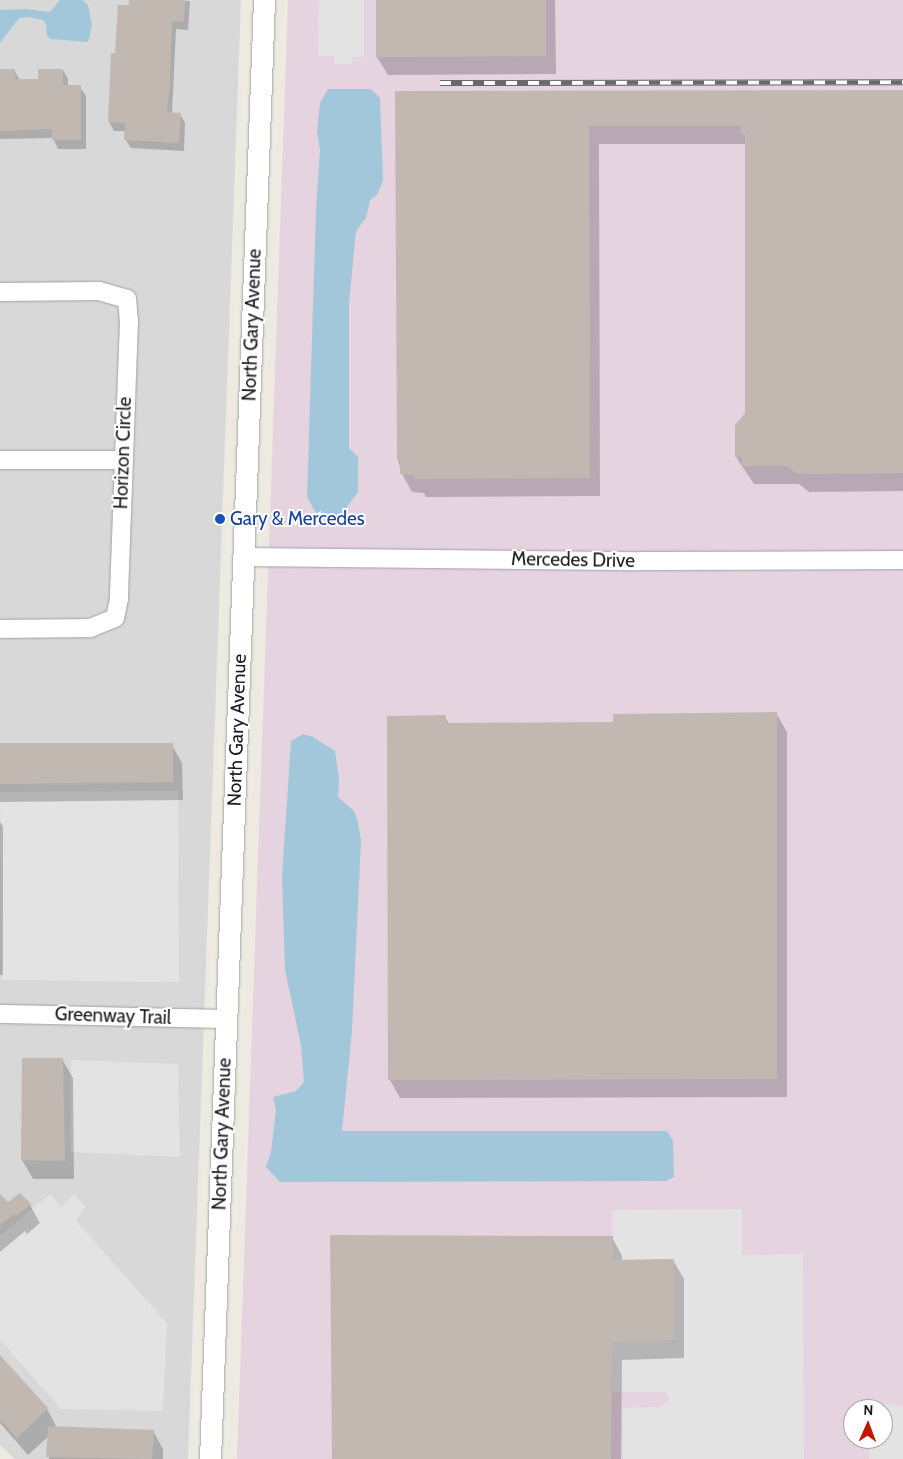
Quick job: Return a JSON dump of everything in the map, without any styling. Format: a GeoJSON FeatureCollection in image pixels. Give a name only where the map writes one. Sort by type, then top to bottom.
{"type":"FeatureCollection","features":[{"type":"Feature","properties":{"kind":"street","name":"North Gary Avenue"},"geometry":{"type":"LineString","coordinates":[[210,1459],[264,0]]}},
{"type":"Feature","properties":{"kind":"street","name":"Horizon Circle"},"geometry":{"type":"LineString","coordinates":[[0,292],[99,291],[127,299],[129,321],[122,460],[119,599],[116,618],[90,628],[0,629]]}},
{"type":"Feature","properties":{"kind":"street"},"geometry":{"type":"LineString","coordinates":[[0,460],[122,460]]}},
{"type":"Feature","properties":{"kind":"street","name":"Mercedes Drive"},"geometry":{"type":"LineString","coordinates":[[243,557],[630,561],[903,560]]}},
{"type":"Feature","properties":{"kind":"street","name":"Greenway Trail"},"geometry":{"type":"LineString","coordinates":[[0,1014],[226,1019]]}},
{"type":"Feature","properties":{"kind":"shaded area"},"geometry":{"type":"Polygon","coordinates":[[[0,0],[241,0],[188,1459],[15,1459],[0,1445],[0,0]]]}},
{"type":"Feature","properties":{"kind":"shaded area"},"geometry":{"type":"Polygon","coordinates":[[[288,0],[903,0],[903,1459],[237,1459],[288,0]]]}},
{"type":"Feature","properties":{"kind":"shaded area"},"geometry":{"type":"Polygon","coordinates":[[[319,0],[364,0],[364,57],[352,57],[351,64],[334,64],[334,56],[318,56],[319,0]]]}},
{"type":"Feature","properties":{"kind":"shaded area"},"geometry":{"type":"Polygon","coordinates":[[[178,791],[179,982],[2,980],[0,792],[178,791]]]}},
{"type":"Feature","properties":{"kind":"shaded area"},"geometry":{"type":"Polygon","coordinates":[[[71,1060],[178,1064],[180,1157],[71,1152],[71,1060]]]}},
{"type":"Feature","properties":{"kind":"shaded area"},"geometry":{"type":"Polygon","coordinates":[[[50,1194],[61,1207],[74,1194],[86,1207],[76,1221],[167,1323],[163,1411],[61,1409],[0,1340],[0,1236],[50,1194]]]}},
{"type":"Feature","properties":{"kind":"shaded area"},"geometry":{"type":"Polygon","coordinates":[[[742,1209],[742,1255],[803,1254],[804,1459],[623,1459],[623,1408],[661,1407],[670,1399],[665,1392],[612,1392],[612,1342],[675,1340],[674,1259],[613,1260],[612,1210],[742,1209]]]}},
{"type":"Feature","properties":{"kind":"shaded area"},"geometry":{"type":"Polygon","coordinates":[[[893,1405],[903,1406],[903,1459],[869,1459],[870,1449],[893,1449],[893,1405]]]}},
{"type":"Feature","properties":{"kind":"water"},"geometry":{"type":"Polygon","coordinates":[[[60,0],[82,0],[88,5],[92,25],[88,42],[51,39],[47,36],[46,24],[43,20],[29,17],[19,18],[0,43],[0,10],[25,9],[50,12],[60,0]]]}},
{"type":"Feature","properties":{"kind":"water"},"geometry":{"type":"Polygon","coordinates":[[[328,89],[371,89],[380,98],[383,181],[377,195],[370,200],[366,218],[356,231],[349,304],[349,448],[358,457],[358,492],[341,515],[329,517],[317,515],[307,497],[316,209],[320,150],[317,131],[320,103],[328,89]]]}},
{"type":"Feature","properties":{"kind":"water"},"geometry":{"type":"Polygon","coordinates":[[[303,734],[313,737],[335,751],[339,778],[338,797],[354,811],[361,841],[352,1031],[342,1131],[667,1131],[673,1141],[674,1177],[666,1181],[280,1182],[266,1167],[271,1152],[276,1110],[273,1097],[296,1091],[304,1082],[301,1045],[285,970],[282,876],[291,741],[303,734]]]}},
{"type":"Feature","properties":{"kind":"building"},"geometry":{"type":"Polygon","coordinates":[[[129,0],[185,0],[184,22],[172,21],[167,112],[181,113],[179,143],[124,140],[125,123],[108,122],[111,53],[115,53],[118,5],[129,5],[129,0]]]}},
{"type":"Feature","properties":{"kind":"building"},"geometry":{"type":"Polygon","coordinates":[[[376,0],[546,0],[546,56],[376,57],[376,0]]]}},
{"type":"Feature","properties":{"kind":"building"},"geometry":{"type":"Polygon","coordinates":[[[0,69],[15,69],[15,79],[38,79],[38,69],[63,69],[63,85],[81,85],[81,140],[52,140],[52,129],[0,131],[0,69]]]}},
{"type":"Feature","properties":{"kind":"building"},"geometry":{"type":"Polygon","coordinates":[[[903,90],[903,473],[797,474],[787,466],[742,466],[742,457],[735,457],[735,425],[745,413],[745,134],[741,134],[741,126],[589,126],[590,478],[414,479],[414,475],[400,474],[400,460],[397,460],[395,91],[903,90]]]}},
{"type":"Feature","properties":{"kind":"building"},"geometry":{"type":"Polygon","coordinates":[[[777,712],[777,1079],[388,1080],[387,716],[446,715],[446,723],[613,722],[613,714],[777,712]]]}},
{"type":"Feature","properties":{"kind":"building"},"geometry":{"type":"Polygon","coordinates":[[[0,743],[173,743],[173,782],[0,784],[0,743]]]}},
{"type":"Feature","properties":{"kind":"building"},"geometry":{"type":"Polygon","coordinates":[[[22,1058],[63,1058],[65,1161],[21,1160],[22,1058]]]}},
{"type":"Feature","properties":{"kind":"building"},"geometry":{"type":"Polygon","coordinates":[[[20,1193],[31,1204],[16,1216],[14,1214],[0,1225],[0,1194],[8,1202],[20,1193]]]}},
{"type":"Feature","properties":{"kind":"building"},"geometry":{"type":"Polygon","coordinates":[[[330,1235],[613,1236],[613,1260],[674,1259],[675,1340],[612,1342],[611,1459],[332,1459],[330,1235]]]}},
{"type":"Feature","properties":{"kind":"building"},"geometry":{"type":"Polygon","coordinates":[[[0,1355],[48,1408],[17,1438],[0,1419],[0,1355]]]}},
{"type":"Feature","properties":{"kind":"building"},"geometry":{"type":"Polygon","coordinates":[[[48,1426],[154,1430],[152,1459],[46,1457],[48,1426]]]}},
{"type":"Feature","properties":{"kind":"railway"},"geometry":{"type":"LineString","coordinates":[[440,83],[903,82]]}},
{"type":"Feature","properties":{"kind":"place","name":"Gary & Mercedes"},"geometry":{"type":"Point","coordinates":[220,519]}}]}
